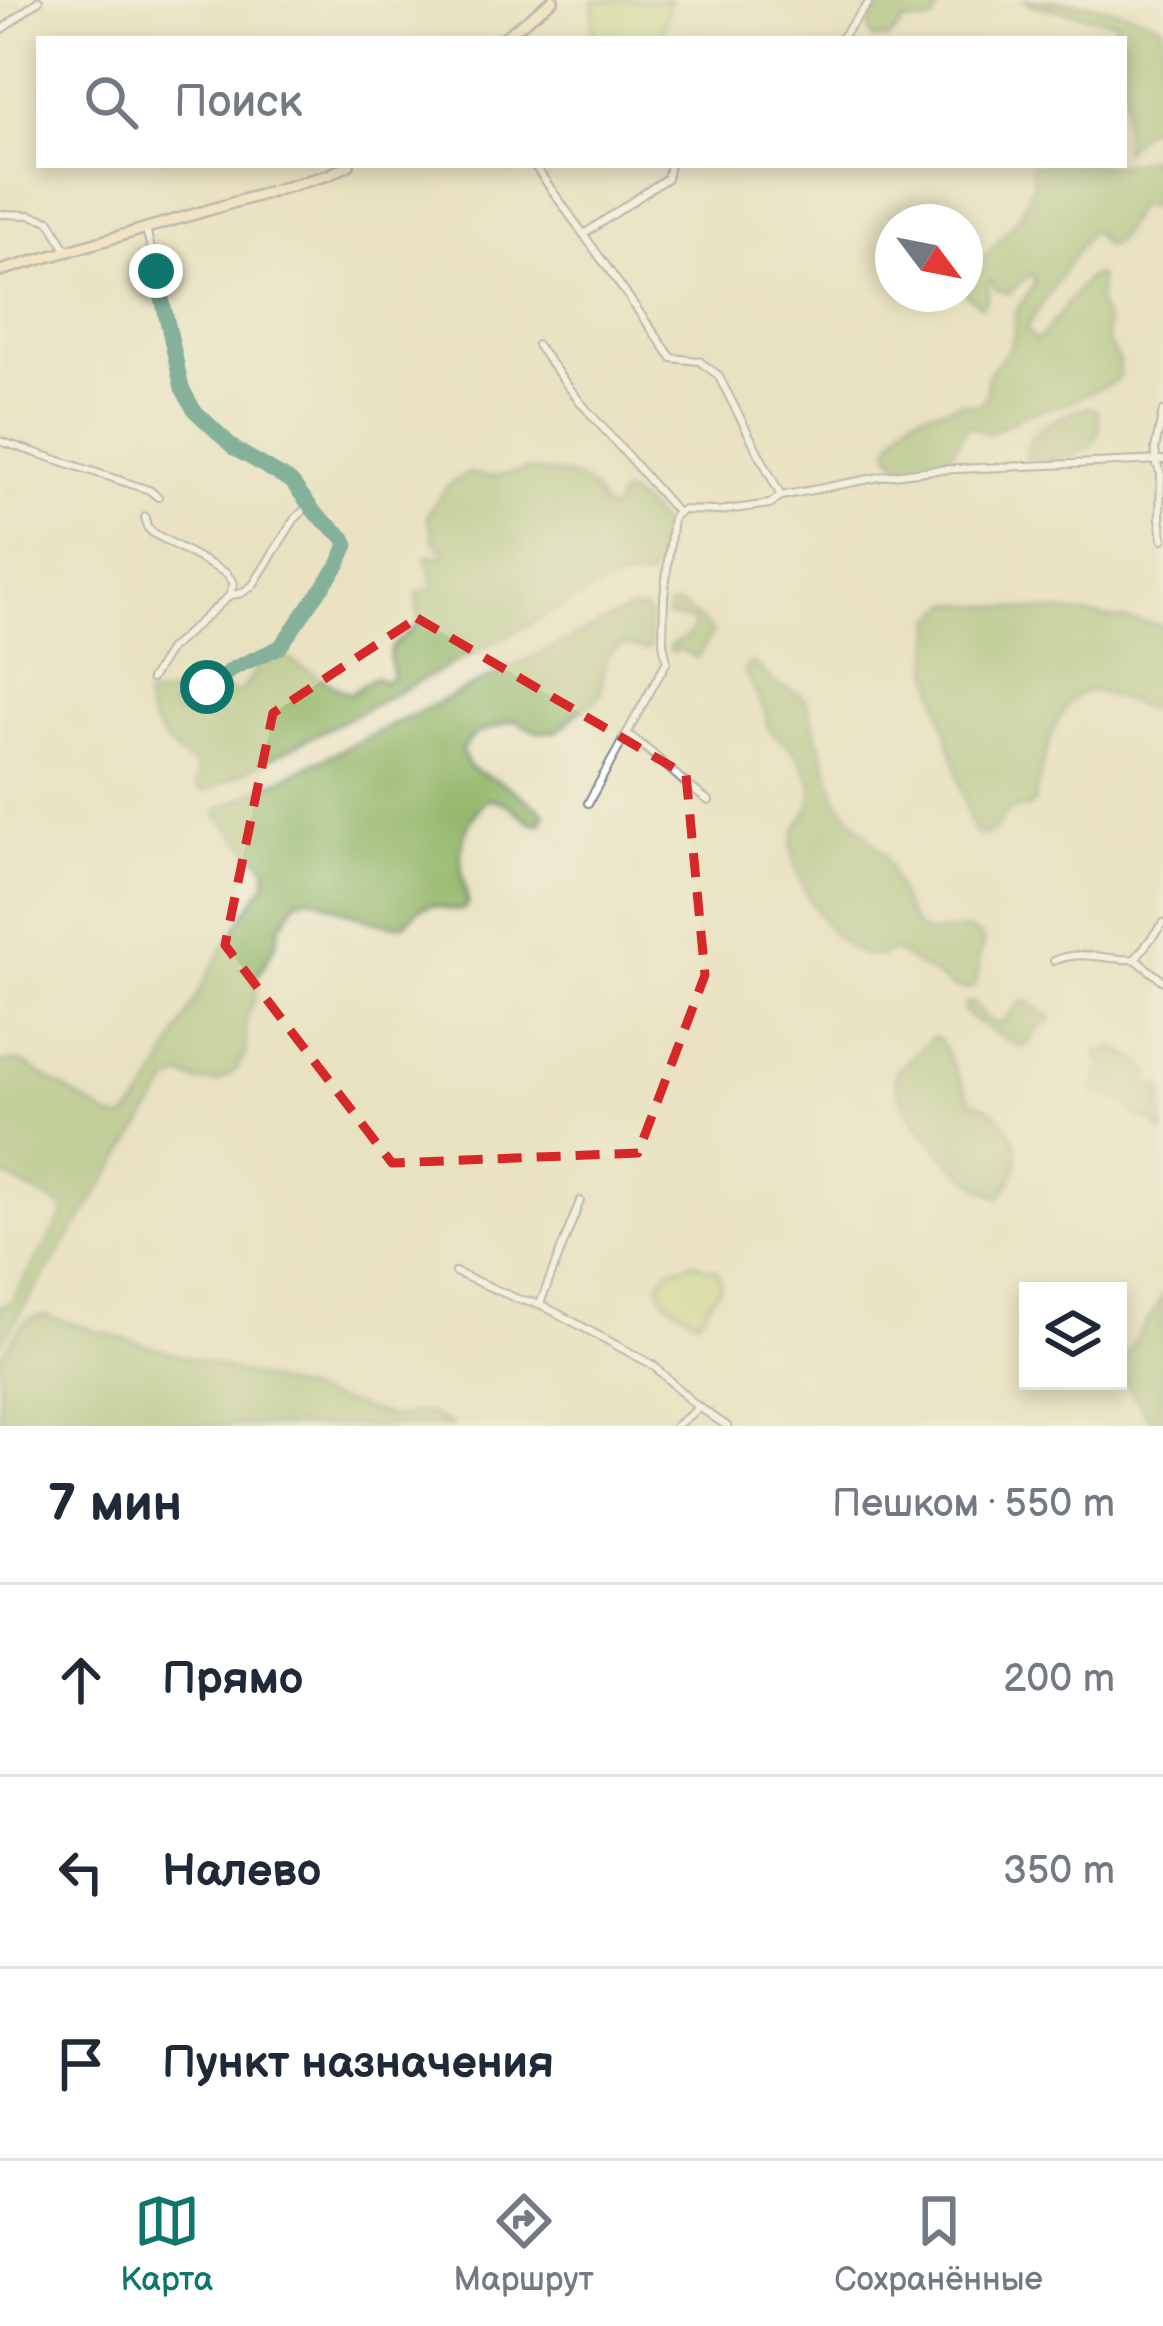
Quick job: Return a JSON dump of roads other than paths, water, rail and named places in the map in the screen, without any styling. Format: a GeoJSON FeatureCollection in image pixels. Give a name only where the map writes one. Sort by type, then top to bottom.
{"type":"FeatureCollection","features":[{"type":"Feature","properties":{"kind":"street"},"geometry":{"type":"LineString","coordinates":[[0,31],[39,0]]}},
{"type":"Feature","properties":{"kind":"street"},"geometry":{"type":"LineString","coordinates":[[506,36],[554,0]]}},
{"type":"Feature","properties":{"kind":"street"},"geometry":{"type":"LineString","coordinates":[[841,36],[868,4]]}},
{"type":"Feature","properties":{"kind":"street"},"geometry":{"type":"LineString","coordinates":[[0,271],[343,168]]}},
{"type":"Feature","properties":{"kind":"street"},"geometry":{"type":"LineString","coordinates":[[536,168],[672,358],[699,361],[718,375],[781,496]]}},
{"type":"Feature","properties":{"kind":"street"},"geometry":{"type":"LineString","coordinates":[[584,234],[668,178],[670,168]]}},
{"type":"Feature","properties":{"kind":"street"},"geometry":{"type":"LineString","coordinates":[[0,214],[50,221],[67,252]]}},
{"type":"Feature","properties":{"kind":"street"},"geometry":{"type":"LineString","coordinates":[[146,229],[182,388],[194,410],[235,449],[292,482],[308,506],[344,538],[346,551],[280,647],[234,668],[207,687]]}},
{"type":"Feature","properties":{"kind":"street"},"geometry":{"type":"LineString","coordinates":[[537,345],[581,404],[677,512]]}},
{"type":"Feature","properties":{"kind":"street"},"geometry":{"type":"LineString","coordinates":[[1163,411],[1156,434],[1163,539]]}},
{"type":"Feature","properties":{"kind":"street"},"geometry":{"type":"LineString","coordinates":[[0,441],[158,497]]}},
{"type":"Feature","properties":{"kind":"street"},"geometry":{"type":"LineString","coordinates":[[588,803],[667,661],[664,597],[677,512],[754,507],[781,496],[933,470],[1159,460]]}},
{"type":"Feature","properties":{"kind":"street"},"geometry":{"type":"LineString","coordinates":[[230,595],[253,584],[308,506]]}},
{"type":"Feature","properties":{"kind":"street"},"geometry":{"type":"LineString","coordinates":[[146,517],[153,533],[230,576],[234,583],[230,595],[173,646],[151,680]]}},
{"type":"Feature","properties":{"kind":"street"},"geometry":{"type":"LineString","coordinates":[[627,734],[709,801]]}},
{"type":"Feature","properties":{"kind":"street"},"geometry":{"type":"LineString","coordinates":[[1136,959],[1163,922]]}},
{"type":"Feature","properties":{"kind":"street"},"geometry":{"type":"LineString","coordinates":[[1054,961],[1080,953],[1136,959],[1163,981]]}},
{"type":"Feature","properties":{"kind":"street"},"geometry":{"type":"LineString","coordinates":[[540,1304],[580,1201]]}},
{"type":"Feature","properties":{"kind":"street"},"geometry":{"type":"LineString","coordinates":[[454,1272],[540,1304],[653,1365],[699,1408],[727,1426]]}},
{"type":"Feature","properties":{"kind":"street"},"geometry":{"type":"LineString","coordinates":[[676,1426],[699,1408]]}}]}
